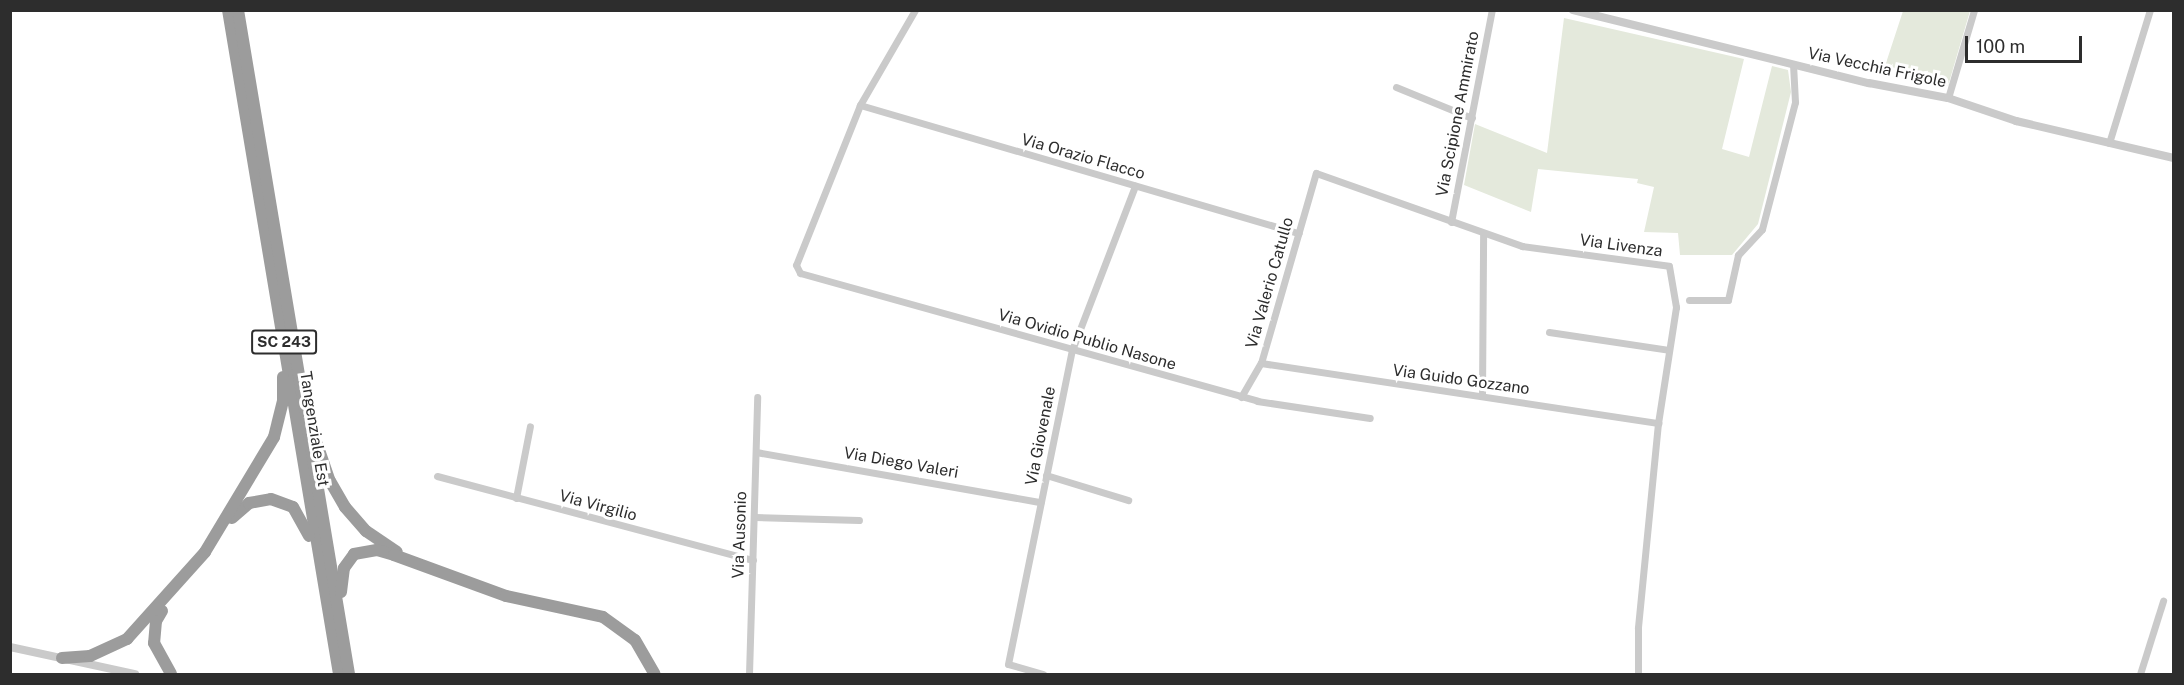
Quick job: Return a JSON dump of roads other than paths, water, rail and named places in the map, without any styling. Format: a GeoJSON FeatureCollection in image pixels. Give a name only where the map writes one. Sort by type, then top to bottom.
{"type":"FeatureCollection","features":[{"type":"Feature","properties":{"kind":"highway","name":"Tangenziale Est"},"geometry":{"type":"LineString","coordinates":[[228,10],[339,675]]}},
{"type":"Feature","properties":{"kind":"highway","name":"Tangenziale Est"},"geometry":{"type":"LineString","coordinates":[[238,10],[349,675]]}},
{"type":"Feature","properties":{"kind":"highway"},"geometry":{"type":"LineString","coordinates":[[62,658],[105,652],[136,633],[209,545],[259,466],[278,426],[283,402],[279,317]]}},
{"type":"Feature","properties":{"kind":"highway"},"geometry":{"type":"LineString","coordinates":[[299,376],[307,389],[322,462],[340,499],[366,531],[413,562]]}},
{"type":"Feature","properties":{"kind":"highway"},"geometry":{"type":"LineString","coordinates":[[171,675],[156,651],[156,621],[236,514],[263,499],[293,507],[305,523],[332,635]]}},
{"type":"Feature","properties":{"kind":"highway"},"geometry":{"type":"LineString","coordinates":[[346,661],[349,653],[340,580],[347,561],[360,552],[376,550],[523,601],[603,617],[628,633],[654,672]]}},
{"type":"Feature","properties":{"kind":"street"},"geometry":{"type":"LineString","coordinates":[[860,105],[915,10]]}},
{"type":"Feature","properties":{"kind":"street","name":"Via Scipione Ammirato"},"geometry":{"type":"LineString","coordinates":[[1451,222],[1492,10]]}},
{"type":"Feature","properties":{"kind":"street","name":"Via Vecchia Frigole"},"geometry":{"type":"LineString","coordinates":[[1573,10],[1793,65],[1948,98],[2016,121],[2174,158]]}},
{"type":"Feature","properties":{"kind":"street"},"geometry":{"type":"LineString","coordinates":[[1948,98],[1974,10]]}},
{"type":"Feature","properties":{"kind":"street"},"geometry":{"type":"LineString","coordinates":[[2109,142],[2150,10]]}},
{"type":"Feature","properties":{"kind":"street"},"geometry":{"type":"LineString","coordinates":[[1689,300],[1728,300],[1738,255],[1762,229],[1795,102],[1793,65]]}},
{"type":"Feature","properties":{"kind":"street"},"geometry":{"type":"LineString","coordinates":[[1395,87],[1472,118]]}},
{"type":"Feature","properties":{"kind":"street","name":"Via Orazio Flacco"},"geometry":{"type":"LineString","coordinates":[[860,105],[1299,233]]}},
{"type":"Feature","properties":{"kind":"street","name":"Via Ovidio Publio Nasone"},"geometry":{"type":"LineString","coordinates":[[860,105],[796,265],[800,273],[1241,397],[1370,418]]}},
{"type":"Feature","properties":{"kind":"street","name":"Via Livenza"},"geometry":{"type":"LineString","coordinates":[[1316,173],[1522,246],[1669,266],[1676,307],[1658,423],[1638,628],[1638,675]]}},
{"type":"Feature","properties":{"kind":"street","name":"Via Valerio Catullo"},"geometry":{"type":"LineString","coordinates":[[1241,397],[1261,363],[1316,173]]}},
{"type":"Feature","properties":{"kind":"street","name":"Via Giovenale"},"geometry":{"type":"LineString","coordinates":[[1043,675],[1008,664],[1072,350],[1135,186]]}},
{"type":"Feature","properties":{"kind":"street"},"geometry":{"type":"LineString","coordinates":[[1482,396],[1483,234]]}},
{"type":"Feature","properties":{"kind":"street"},"geometry":{"type":"LineString","coordinates":[[1549,332],[1669,350]]}},
{"type":"Feature","properties":{"kind":"street","name":"Via Guido Gozzano"},"geometry":{"type":"LineString","coordinates":[[1261,363],[1658,423]]}},
{"type":"Feature","properties":{"kind":"street","name":"Via Ausonio"},"geometry":{"type":"LineString","coordinates":[[749,675],[757,397]]}},
{"type":"Feature","properties":{"kind":"street"},"geometry":{"type":"LineString","coordinates":[[516,498],[531,426]]}},
{"type":"Feature","properties":{"kind":"street","name":"Via Diego Valeri"},"geometry":{"type":"LineString","coordinates":[[756,452],[1041,502]]}},
{"type":"Feature","properties":{"kind":"street"},"geometry":{"type":"LineString","coordinates":[[1046,475],[1128,500]]}},
{"type":"Feature","properties":{"kind":"street","name":"Via Virgilio"},"geometry":{"type":"LineString","coordinates":[[437,476],[753,560]]}},
{"type":"Feature","properties":{"kind":"street"},"geometry":{"type":"LineString","coordinates":[[755,517],[859,520]]}},
{"type":"Feature","properties":{"kind":"street"},"geometry":{"type":"LineString","coordinates":[[2140,675],[2163,601]]}},
{"type":"Feature","properties":{"kind":"street"},"geometry":{"type":"LineString","coordinates":[[10,647],[135,675]]}}]}
